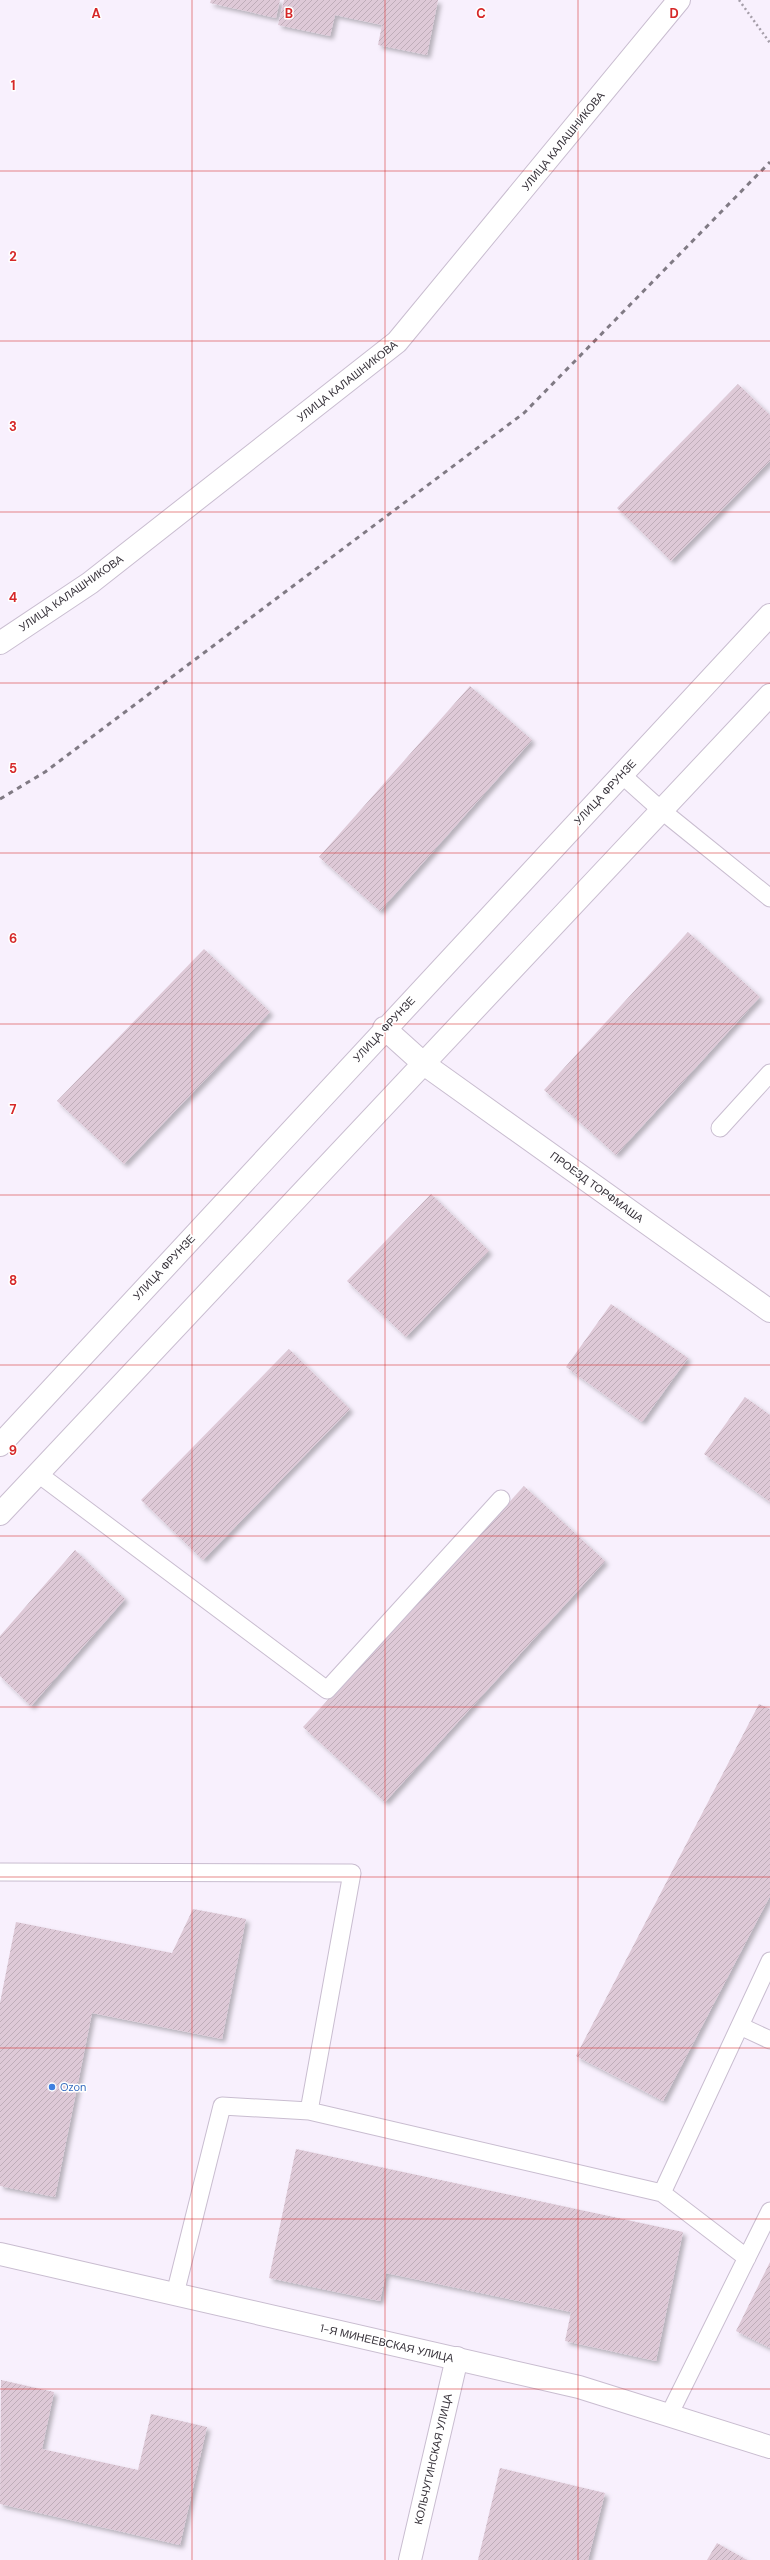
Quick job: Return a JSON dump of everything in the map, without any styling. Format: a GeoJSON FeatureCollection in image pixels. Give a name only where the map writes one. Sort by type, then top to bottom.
{"type":"FeatureCollection","features":[{"type":"Feature","properties":{"kind":"main road","name":"УЛИЦА КАЛАШНИКОВА"},"geometry":{"type":"LineString","coordinates":[[0,643],[90,583],[397,342],[679,0]]}},
{"type":"Feature","properties":{"kind":"main road","name":"УЛИЦА ФРУНЗЕ"},"geometry":{"type":"LineString","coordinates":[[0,1445],[384,1028],[770,615]]}},
{"type":"Feature","properties":{"kind":"main road"},"geometry":{"type":"LineString","coordinates":[[0,1514],[424,1064],[660,810],[770,695]]}},
{"type":"Feature","properties":{"kind":"main road","name":"ПРОЕЗД ТОРФМАША"},"geometry":{"type":"LineString","coordinates":[[384,1028],[424,1064],[770,1311]]}},
{"type":"Feature","properties":{"kind":"main road","name":"1-Я МИНЕЕВСКАЯ УЛИЦА"},"geometry":{"type":"LineString","coordinates":[[0,2254],[579,2387],[770,2447]]}},
{"type":"Feature","properties":{"kind":"main road","name":"КОЛЬЧУГИНСКАЯ УЛИЦА"},"geometry":{"type":"LineString","coordinates":[[410,2560],[457,2358]]}},
{"type":"Feature","properties":{"kind":"lane"},"geometry":{"type":"LineString","coordinates":[[622,775],[660,810],[770,898]]}},
{"type":"Feature","properties":{"kind":"lane"},"geometry":{"type":"LineString","coordinates":[[720,1128],[770,1073]]}},
{"type":"Feature","properties":{"kind":"lane"},"geometry":{"type":"LineString","coordinates":[[37,1473],[327,1690],[501,1499]]}},
{"type":"Feature","properties":{"kind":"lane"},"geometry":{"type":"LineString","coordinates":[[0,1872],[352,1873],[309,2111]]}},
{"type":"Feature","properties":{"kind":"lane"},"geometry":{"type":"LineString","coordinates":[[662,2193],[770,1962]]}},
{"type":"Feature","properties":{"kind":"lane"},"geometry":{"type":"LineString","coordinates":[[740,2026],[770,2040]]}},
{"type":"Feature","properties":{"kind":"lane"},"geometry":{"type":"LineString","coordinates":[[175,2294],[222,2106],[309,2111],[662,2193],[747,2258]]}},
{"type":"Feature","properties":{"kind":"lane"},"geometry":{"type":"LineString","coordinates":[[669,2415],[770,2211]]}},
{"type":"Feature","properties":{"kind":"path"},"geometry":{"type":"LineString","coordinates":[[739,0],[770,43]]}},
{"type":"Feature","properties":{"kind":"building"},"geometry":{"type":"Polygon","coordinates":[[[211,0],[280,0],[276,18],[210,3],[211,0]]]}},
{"type":"Feature","properties":{"kind":"building"},"geometry":{"type":"Polygon","coordinates":[[[284,0],[438,0],[427,55],[378,45],[382,25],[335,15],[330,36],[278,25],[284,0]]]}},
{"type":"Feature","properties":{"kind":"building"},"geometry":{"type":"Polygon","coordinates":[[[738,384],[770,415],[770,461],[671,561],[617,508],[738,384]]]}},
{"type":"Feature","properties":{"kind":"building"},"geometry":{"type":"Polygon","coordinates":[[[470,686],[532,740],[380,911],[319,857],[470,686]]]}},
{"type":"Feature","properties":{"kind":"building"},"geometry":{"type":"Polygon","coordinates":[[[688,932],[760,997],[616,1155],[544,1090],[688,932]]]}},
{"type":"Feature","properties":{"kind":"building"},"geometry":{"type":"Polygon","coordinates":[[[204,949],[270,1012],[124,1164],[57,1101],[204,949]]]}},
{"type":"Feature","properties":{"kind":"building"},"geometry":{"type":"Polygon","coordinates":[[[431,1194],[489,1251],[406,1337],[347,1281],[431,1194]]]}},
{"type":"Feature","properties":{"kind":"building"},"geometry":{"type":"Polygon","coordinates":[[[611,1304],[688,1358],[642,1422],[566,1367],[611,1304]]]}},
{"type":"Feature","properties":{"kind":"building"},"geometry":{"type":"Polygon","coordinates":[[[289,1349],[350,1409],[203,1560],[141,1500],[289,1349]]]}},
{"type":"Feature","properties":{"kind":"building"},"geometry":{"type":"Polygon","coordinates":[[[745,1397],[770,1415],[770,1502],[704,1454],[745,1397]]]}},
{"type":"Feature","properties":{"kind":"building"},"geometry":{"type":"Polygon","coordinates":[[[524,1486],[605,1561],[385,1802],[303,1727],[524,1486]]]}},
{"type":"Feature","properties":{"kind":"building"},"geometry":{"type":"Polygon","coordinates":[[[75,1550],[125,1599],[31,1706],[0,1676],[0,1636],[75,1550]]]}},
{"type":"Feature","properties":{"kind":"building"},"geometry":{"type":"Polygon","coordinates":[[[759,1704],[770,1709],[770,1896],[663,2101],[576,2056],[759,1704]]]}},
{"type":"Feature","properties":{"kind":"building"},"geometry":{"type":"Polygon","coordinates":[[[193,1909],[246,1919],[222,2039],[92,2013],[55,2197],[0,2186],[0,2003],[16,1922],[172,1953],[193,1909]]]}},
{"type":"Feature","properties":{"kind":"building"},"geometry":{"type":"Polygon","coordinates":[[[296,2149],[683,2232],[656,2361],[565,2341],[571,2312],[386,2273],[380,2301],[269,2278],[296,2149]]]}},
{"type":"Feature","properties":{"kind":"building"},"geometry":{"type":"Polygon","coordinates":[[[770,2262],[770,2348],[736,2331],[770,2262]]]}},
{"type":"Feature","properties":{"kind":"building"},"geometry":{"type":"Polygon","coordinates":[[[1,2380],[54,2392],[42,2449],[138,2470],[151,2414],[207,2427],[180,2545],[0,2504],[1,2380]]]}},
{"type":"Feature","properties":{"kind":"building"},"geometry":{"type":"Polygon","coordinates":[[[500,2468],[605,2493],[588,2560],[478,2560],[500,2468]]]}},
{"type":"Feature","properties":{"kind":"building"},"geometry":{"type":"Polygon","coordinates":[[[717,2543],[747,2560],[707,2560],[717,2543]]]}},
{"type":"Feature","properties":{"kind":"railway"},"geometry":{"type":"LineString","coordinates":[[0,799],[45,772],[524,413],[770,162]]}},
{"type":"Feature","properties":{"kind":"place","name":"Ozon"},"geometry":{"type":"Point","coordinates":[52,2087]}}]}
